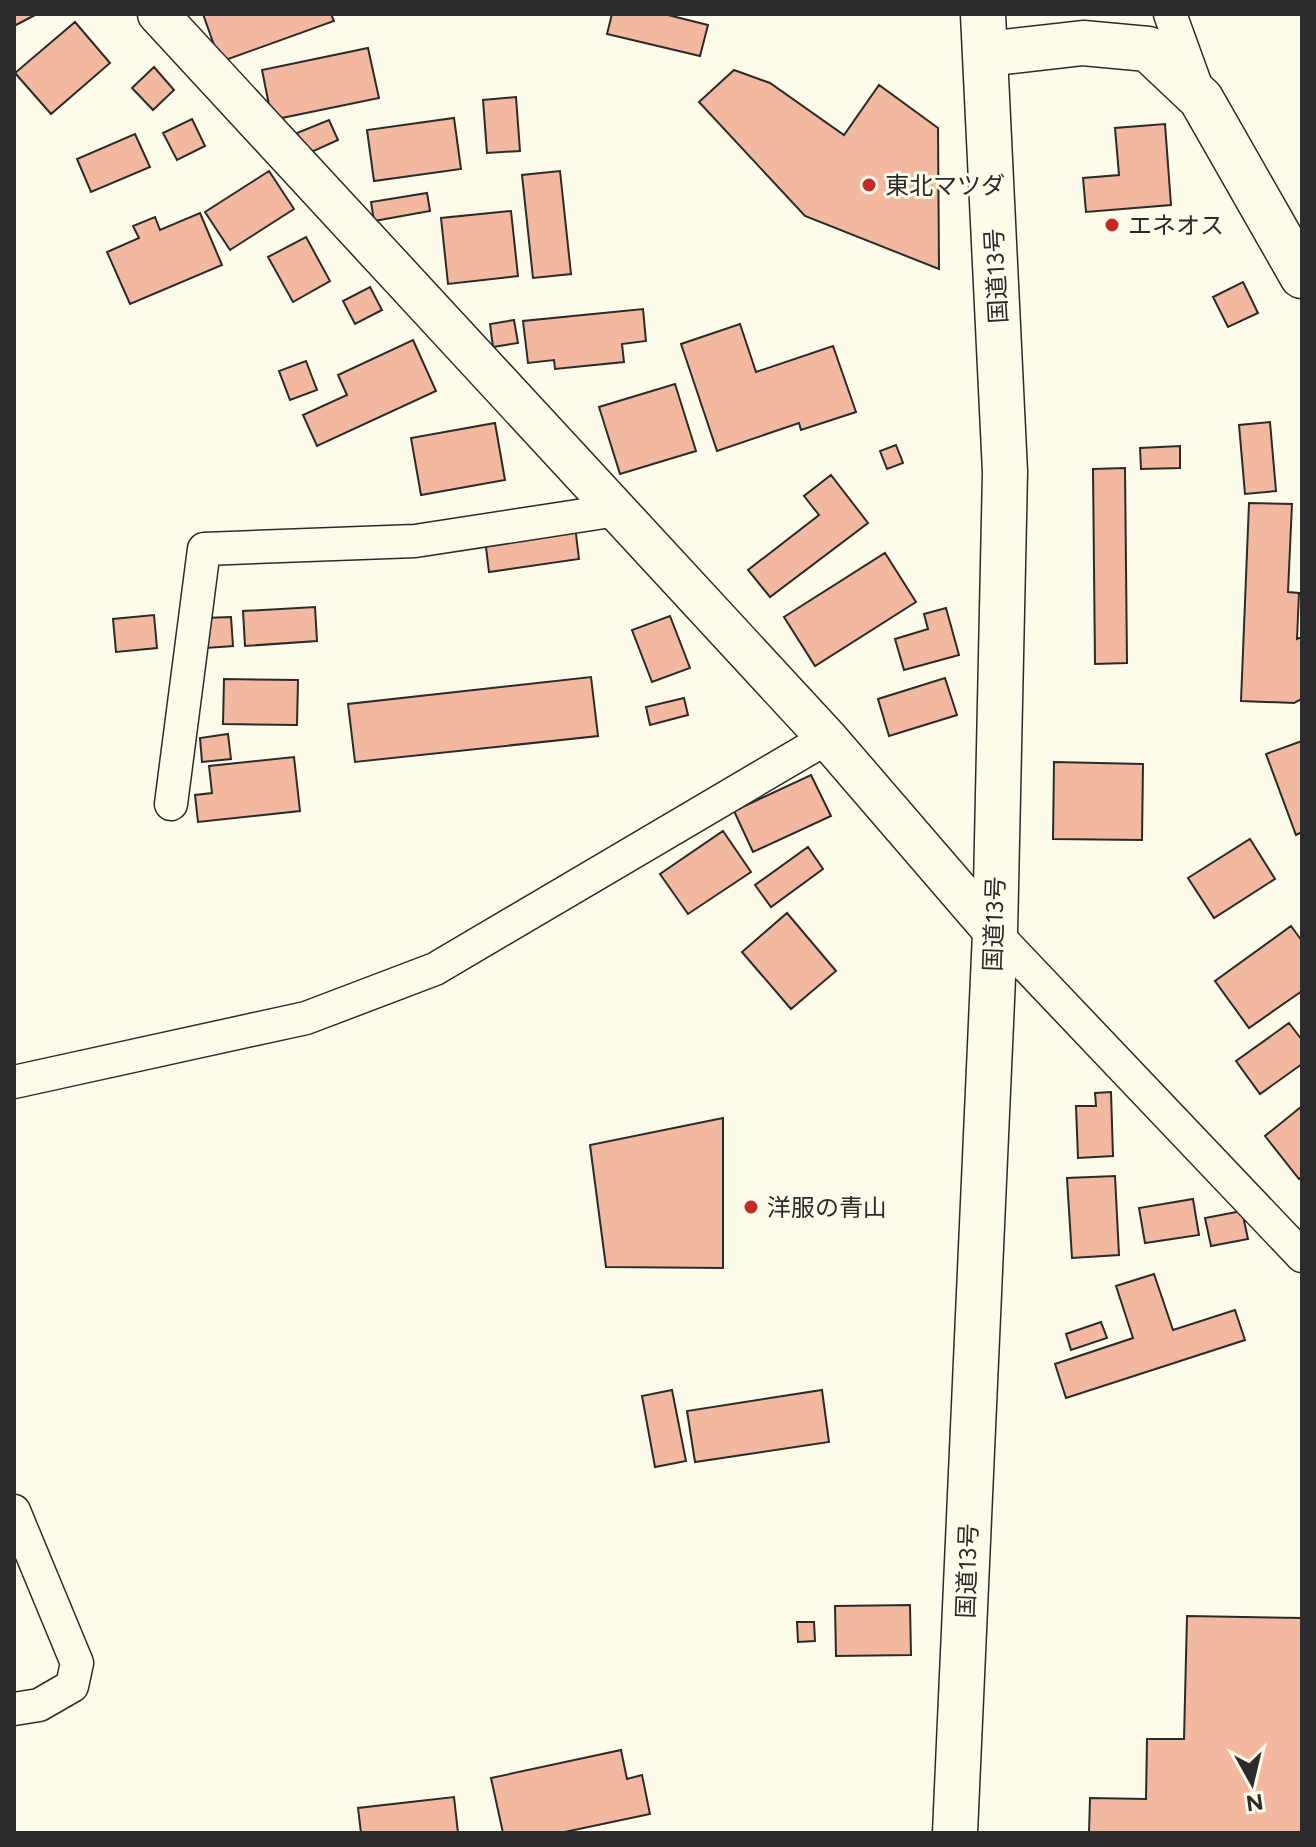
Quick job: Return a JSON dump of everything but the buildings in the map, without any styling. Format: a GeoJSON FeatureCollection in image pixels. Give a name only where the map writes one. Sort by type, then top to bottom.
{"type":"FeatureCollection","features":[{"type":"Feature","properties":{"kind":"main road"},"geometry":{"type":"LineString","coordinates":[[984,34],[1148,49],[1201,99],[1302,276]]}},
{"type":"Feature","properties":{"kind":"main road","name":"国道13号"},"geometry":{"type":"LineString","coordinates":[[955,1833],[995,933],[1005,472],[984,34]]}},
{"type":"Feature","properties":{"kind":"street"},"geometry":{"type":"LineString","coordinates":[[158,14],[827,738],[995,933],[1302,1256]]}},
{"type":"Feature","properties":{"kind":"street"},"geometry":{"type":"LineString","coordinates":[[1170,14],[1201,99]]}},
{"type":"Feature","properties":{"kind":"street"},"geometry":{"type":"LineString","coordinates":[[171,804],[204,549],[415,541],[617,510]]}},
{"type":"Feature","properties":{"kind":"street"},"geometry":{"type":"LineString","coordinates":[[14,1082],[306,1018],[435,969],[827,738]]}},
{"type":"Feature","properties":{"kind":"street"},"geometry":{"type":"LineString","coordinates":[[14,1511],[77,1663],[72,1686],[39,1705],[14,1709]]}},
{"type":"Feature","properties":{"kind":"place","name":"東北マツダ"},"geometry":{"type":"Point","coordinates":[869,185]}},
{"type":"Feature","properties":{"kind":"place","name":"エネオス"},"geometry":{"type":"Point","coordinates":[1112,225]}},
{"type":"Feature","properties":{"kind":"place","name":"洋服の青山"},"geometry":{"type":"Point","coordinates":[751,1207]}}]}
